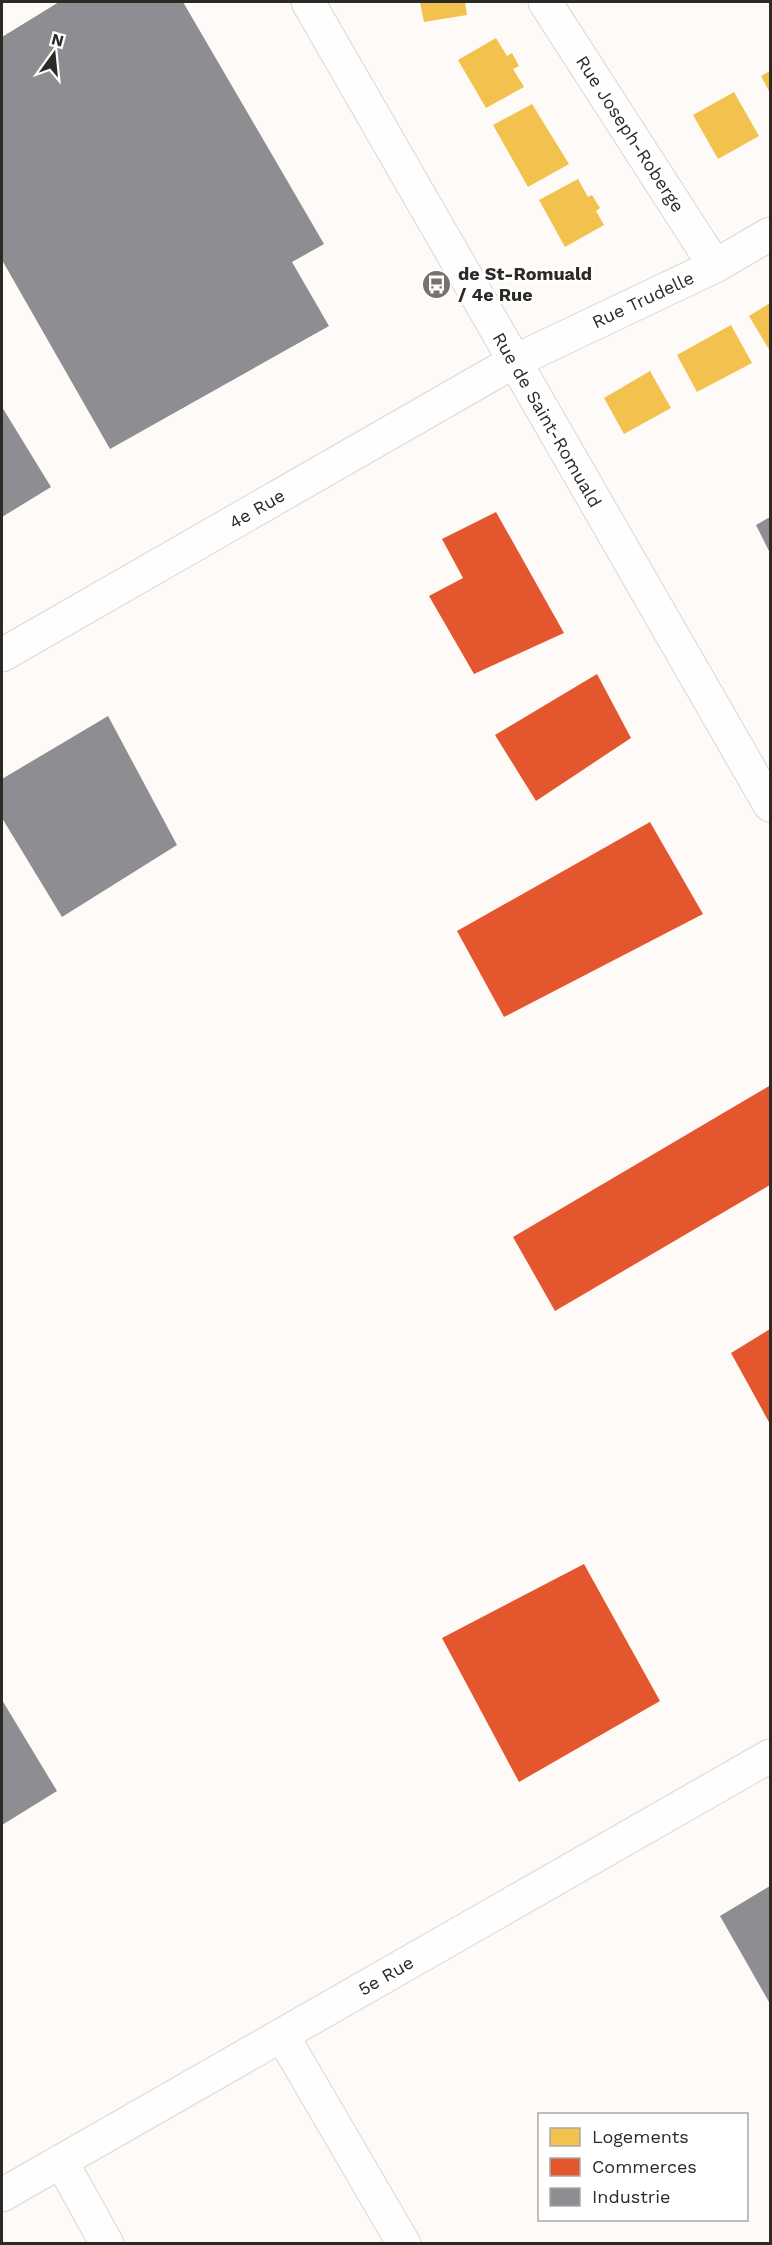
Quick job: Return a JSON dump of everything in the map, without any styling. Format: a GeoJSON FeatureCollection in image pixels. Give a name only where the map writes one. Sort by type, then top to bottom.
{"type":"FeatureCollection","features":[{"type":"Feature","properties":{"kind":"street","name":"Rue de Saint-Romuald"},"geometry":{"type":"LineString","coordinates":[[308,2],[513,362],[771,805]]}},
{"type":"Feature","properties":{"kind":"street","name":"Rue Joseph-Roberge"},"geometry":{"type":"LineString","coordinates":[[545,2],[715,266]]}},
{"type":"Feature","properties":{"kind":"street","name":"Rue Trudelle"},"geometry":{"type":"LineString","coordinates":[[513,362],[715,266],[771,234]]}},
{"type":"Feature","properties":{"kind":"street","name":"4e Rue"},"geometry":{"type":"LineString","coordinates":[[2,655],[513,362]]}},
{"type":"Feature","properties":{"kind":"street","name":"5e Rue"},"geometry":{"type":"LineString","coordinates":[[2,2195],[771,1756]]}},
{"type":"Feature","properties":{"kind":"street"},"geometry":{"type":"LineString","coordinates":[[282,2035],[404,2244]]}},
{"type":"Feature","properties":{"kind":"street"},"geometry":{"type":"LineString","coordinates":[[61,2161],[107,2244]]}},
{"type":"Feature","properties":{"kind":"building: Logements"},"geometry":{"type":"Polygon","coordinates":[[[420,2],[465,2],[467,15],[424,22],[420,2]]]}},
{"type":"Feature","properties":{"kind":"building: Logements"},"geometry":{"type":"Polygon","coordinates":[[[496,38],[507,56],[512,53],[519,66],[513,69],[524,87],[486,108],[458,60],[496,38]]]}},
{"type":"Feature","properties":{"kind":"building: Logements"},"geometry":{"type":"Polygon","coordinates":[[[770,71],[770,93],[761,76],[770,71]]]}},
{"type":"Feature","properties":{"kind":"building: Logements"},"geometry":{"type":"Polygon","coordinates":[[[734,92],[759,136],[718,159],[693,115],[734,92]]]}},
{"type":"Feature","properties":{"kind":"building: Logements"},"geometry":{"type":"Polygon","coordinates":[[[532,104],[569,164],[528,187],[493,125],[532,104]]]}},
{"type":"Feature","properties":{"kind":"building: Logements"},"geometry":{"type":"Polygon","coordinates":[[[578,179],[588,197],[592,195],[600,208],[596,211],[604,225],[565,247],[539,200],[578,179]]]}},
{"type":"Feature","properties":{"kind":"building: Logements"},"geometry":{"type":"Polygon","coordinates":[[[770,303],[770,351],[749,316],[770,303]]]}},
{"type":"Feature","properties":{"kind":"building: Logements"},"geometry":{"type":"Polygon","coordinates":[[[731,325],[752,363],[697,392],[677,355],[731,325]]]}},
{"type":"Feature","properties":{"kind":"building: Logements"},"geometry":{"type":"Polygon","coordinates":[[[650,371],[671,408],[624,434],[604,398],[650,371]]]}},
{"type":"Feature","properties":{"kind":"building: Commerces"},"geometry":{"type":"Polygon","coordinates":[[[496,512],[564,633],[474,674],[429,596],[463,578],[442,539],[496,512]]]}},
{"type":"Feature","properties":{"kind":"building: Commerces"},"geometry":{"type":"Polygon","coordinates":[[[597,674],[631,738],[536,801],[495,735],[597,674]]]}},
{"type":"Feature","properties":{"kind":"building: Commerces"},"geometry":{"type":"Polygon","coordinates":[[[650,822],[703,914],[504,1017],[457,931],[650,822]]]}},
{"type":"Feature","properties":{"kind":"building: Commerces"},"geometry":{"type":"Polygon","coordinates":[[[769,1086],[770,1185],[555,1311],[513,1237],[769,1086]]]}},
{"type":"Feature","properties":{"kind":"building: Commerces"},"geometry":{"type":"Polygon","coordinates":[[[770,1329],[770,1424],[731,1353],[770,1329]]]}},
{"type":"Feature","properties":{"kind":"building: Commerces"},"geometry":{"type":"Polygon","coordinates":[[[584,1564],[660,1701],[519,1782],[442,1638],[584,1564]]]}},
{"type":"Feature","properties":{"kind":"building: Industrie"},"geometry":{"type":"Polygon","coordinates":[[[59,2],[183,2],[324,244],[292,262],[329,326],[110,449],[2,260],[2,37],[59,2]]]}},
{"type":"Feature","properties":{"kind":"building: Industrie"},"geometry":{"type":"Polygon","coordinates":[[[2,407],[51,487],[2,517],[2,407]]]}},
{"type":"Feature","properties":{"kind":"building: Industrie"},"geometry":{"type":"Polygon","coordinates":[[[770,517],[770,553],[756,525],[770,517]]]}},
{"type":"Feature","properties":{"kind":"building: Industrie"},"geometry":{"type":"Polygon","coordinates":[[[108,716],[177,845],[62,917],[2,818],[2,779],[108,716]]]}},
{"type":"Feature","properties":{"kind":"building: Industrie"},"geometry":{"type":"Polygon","coordinates":[[[2,1700],[57,1791],[2,1825],[2,1700]]]}},
{"type":"Feature","properties":{"kind":"building: Industrie"},"geometry":{"type":"Polygon","coordinates":[[[770,1886],[770,2001],[769,2002],[720,1916],[770,1886]]]}},
{"type":"Feature","properties":{"kind":"place","name":"de St-Romuald / 4e Rue"},"geometry":{"type":"Point","coordinates":[437,284]}}]}
